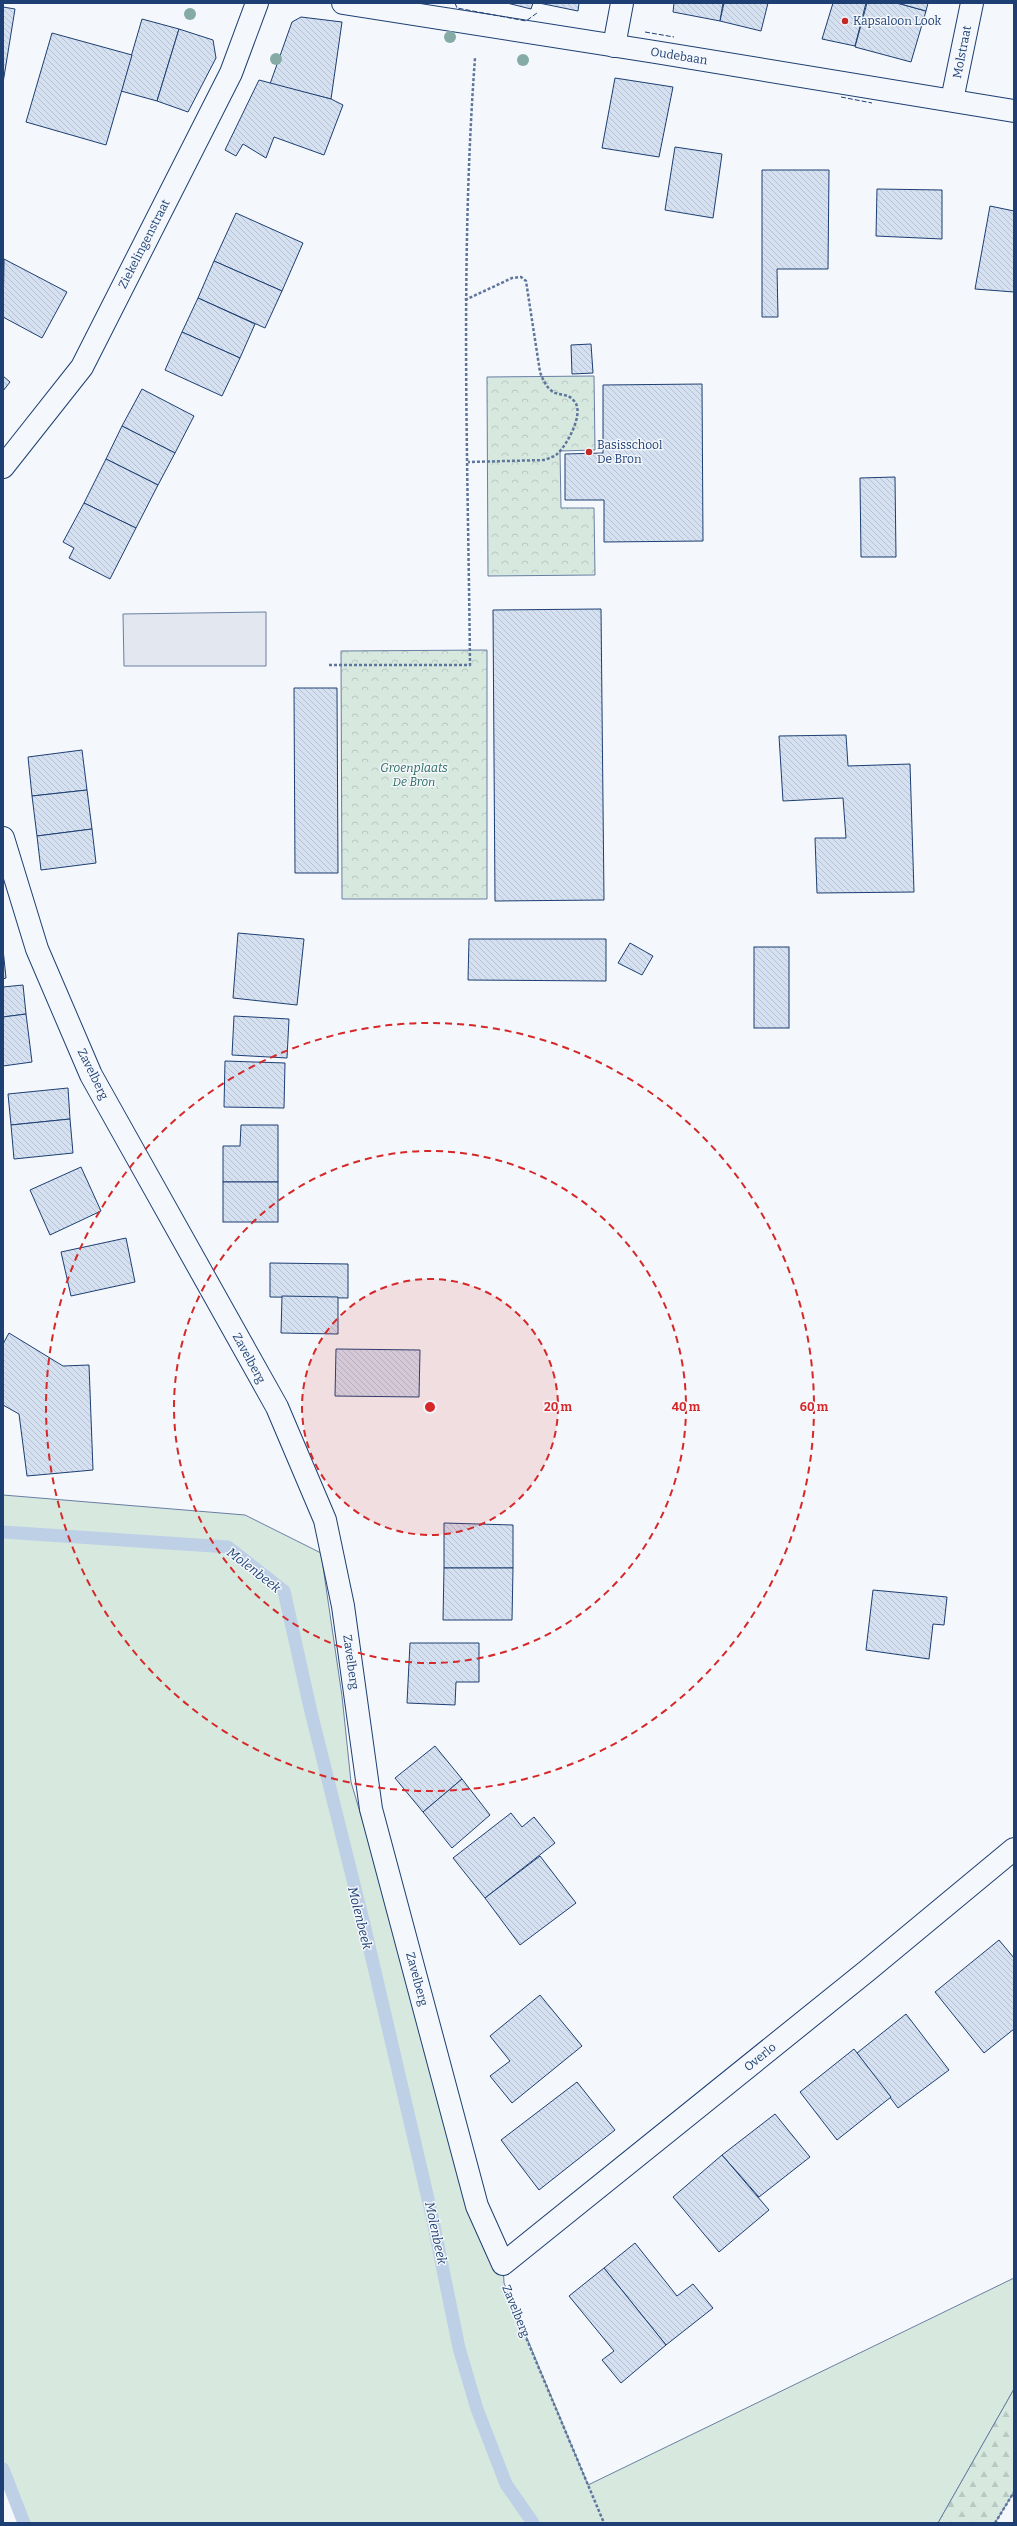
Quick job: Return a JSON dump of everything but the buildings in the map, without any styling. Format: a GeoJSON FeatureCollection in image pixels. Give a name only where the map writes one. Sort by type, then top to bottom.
{"type":"FeatureCollection","features":[{"type":"Feature","properties":{"kind":"street","name":"Ziekelingenstraat"},"geometry":{"type":"LineString","coordinates":[[3,467],[82,367],[231,73],[257,3]]}},
{"type":"Feature","properties":{"kind":"street","name":"Oudebaan"},"geometry":{"type":"LineString","coordinates":[[343,3],[1014,111]]}},
{"type":"Feature","properties":{"kind":"street"},"geometry":{"type":"LineString","coordinates":[[614,46],[622,3]]}},
{"type":"Feature","properties":{"kind":"street","name":"Molstraat"},"geometry":{"type":"LineString","coordinates":[[952,100],[972,3]]}},
{"type":"Feature","properties":{"kind":"street","name":"Zavelberg"},"geometry":{"type":"LineString","coordinates":[[3,838],[37,949],[91,1075],[277,1407],[325,1520],[343,1606],[371,1809],[477,2206],[503,2264]]}},
{"type":"Feature","properties":{"kind":"street","name":"Overlo"},"geometry":{"type":"LineString","coordinates":[[503,2264],[862,1975],[1014,1849]]}},
{"type":"Feature","properties":{"kind":"path"},"geometry":{"type":"LineString","coordinates":[[329,665],[470,665],[465,300],[468,152],[478,24]]}},
{"type":"Feature","properties":{"kind":"path"},"geometry":{"type":"LineString","coordinates":[[465,300],[512,278],[521,277],[526,281],[540,372],[545,385],[553,394],[572,399],[576,404],[577,410],[570,435],[556,455],[545,460],[468,462]]}},
{"type":"Feature","properties":{"kind":"path","name":"Zavelberg"},"geometry":{"type":"LineString","coordinates":[[503,2264],[504,2283],[604,2523]]}},
{"type":"Feature","properties":{"kind":"path"},"geometry":{"type":"LineString","coordinates":[[995,2523],[1014,2492]]}},
{"type":"Feature","properties":{"kind":"green space"},"geometry":{"type":"Polygon","coordinates":[[[594,376],[595,450],[560,451],[561,508],[594,508],[595,575],[488,576],[487,377],[594,376]]]}},
{"type":"Feature","properties":{"kind":"green space","name":"Groenplaats De Bron"},"geometry":{"type":"Polygon","coordinates":[[[487,650],[487,899],[342,899],[341,651],[487,650]]]}},
{"type":"Feature","properties":{"kind":"green space"},"geometry":{"type":"Polygon","coordinates":[[[3,1495],[245,1515],[321,1553],[342,1696],[351,1782],[477,2206],[503,2264],[504,2283],[588,2485],[1014,2278],[1014,2389],[938,2523],[19,2523],[3,2481],[3,1495]]]}},
{"type":"Feature","properties":{"kind":"green space"},"geometry":{"type":"Polygon","coordinates":[[[1014,2389],[1014,2492],[995,2523],[938,2523],[1014,2389]]]}},
{"type":"Feature","properties":{"kind":"shaded area"},"geometry":{"type":"Polygon","coordinates":[[[266,612],[266,666],[124,666],[123,614],[266,612]]]}},
{"type":"Feature","properties":{"kind":"waterway","name":"Molenbeek"},"geometry":{"type":"LineString","coordinates":[[3,1532],[228,1547],[284,1591],[311,1712],[363,1920],[432,2216],[459,2348],[477,2409],[506,2484],[533,2523]]}},
{"type":"Feature","properties":{"kind":"waterway"},"geometry":{"type":"LineString","coordinates":[[3,2469],[24,2523]]}},
{"type":"Feature","properties":{"kind":"fence"},"geometry":{"type":"LineString","coordinates":[[455,3],[457,8],[526,21],[537,13]]}},
{"type":"Feature","properties":{"kind":"fence"},"geometry":{"type":"LineString","coordinates":[[645,32],[674,37]]}},
{"type":"Feature","properties":{"kind":"fence"},"geometry":{"type":"LineString","coordinates":[[841,97],[872,103]]}},
{"type":"Feature","properties":{"kind":"place","name":"Kapsaloon Look"},"geometry":{"type":"Point","coordinates":[845,21]}},
{"type":"Feature","properties":{"kind":"place","name":"Basisschool De Bron"},"geometry":{"type":"Point","coordinates":[589,452]}}]}
